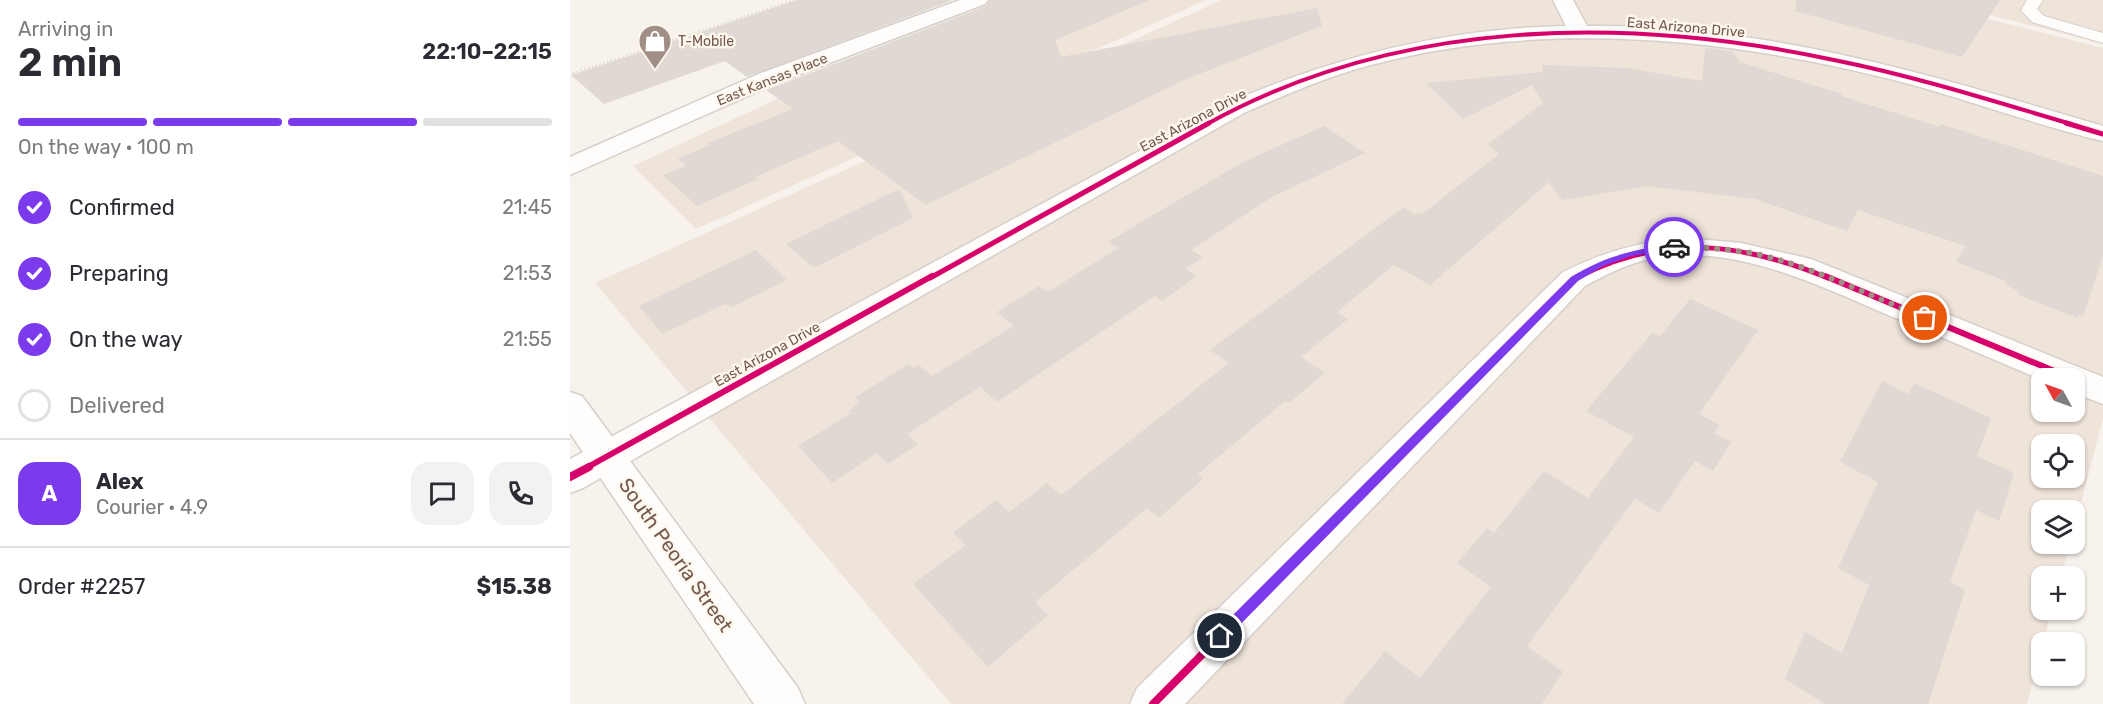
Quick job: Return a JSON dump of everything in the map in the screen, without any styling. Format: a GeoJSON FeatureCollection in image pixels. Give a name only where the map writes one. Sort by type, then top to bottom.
{"type":"FeatureCollection","features":[{"type":"Feature","properties":{"kind":"street","name":"East Kansas Place"},"geometry":{"type":"LineString","coordinates":[[570,167],[779,74],[978,0]]}},
{"type":"Feature","properties":{"kind":"street"},"geometry":{"type":"LineString","coordinates":[[1563,0],[1580,33]]}},
{"type":"Feature","properties":{"kind":"street","name":"East Arizona Drive"},"geometry":{"type":"LineString","coordinates":[[570,477],[1236,108],[1279,89],[1355,63],[1410,49],[1503,36],[1580,33],[1643,34],[1725,41],[1833,59],[1946,88],[2103,134]]}},
{"type":"Feature","properties":{"kind":"street"},"geometry":{"type":"LineString","coordinates":[[1153,704],[1575,279],[1610,260],[1630,253],[1673,247],[1711,247],[1760,255],[1800,266],[2046,368]]}},
{"type":"Feature","properties":{"kind":"street"},"geometry":{"type":"LineString","coordinates":[[2085,384],[2103,391]]}},
{"type":"Feature","properties":{"kind":"street","name":"South Peoria Street"},"geometry":{"type":"LineString","coordinates":[[570,405],[783,704]]}},
{"type":"Feature","properties":{"kind":"lane"},"geometry":{"type":"LineString","coordinates":[[2035,0],[2029,10],[2038,20],[2103,38]]}},
{"type":"Feature","properties":{"kind":"path"},"geometry":{"type":"LineString","coordinates":[[573,73],[794,0]]}},
{"type":"Feature","properties":{"kind":"shaded area"},"geometry":{"type":"Polygon","coordinates":[[[1030,0],[1206,0],[696,229],[633,166],[803,87],[1030,0]]]}},
{"type":"Feature","properties":{"kind":"shaded area"},"geometry":{"type":"Polygon","coordinates":[[[1222,0],[1913,0],[2103,48],[2103,419],[2085,488],[2085,434],[2031,434],[2031,488],[2085,488],[2082,500],[2031,500],[2031,554],[2067,554],[2064,566],[2031,566],[2031,620],[2049,620],[2046,632],[2031,632],[2032,686],[2027,704],[951,704],[595,283],[1222,0]]]}},
{"type":"Feature","properties":{"kind":"shaded area"},"geometry":{"type":"Polygon","coordinates":[[[1931,0],[2103,0],[2103,44],[1931,0]]]}},
{"type":"Feature","properties":{"kind":"building"},"geometry":{"type":"Polygon","coordinates":[[[797,0],[953,0],[747,77],[725,61],[604,104],[571,75],[797,0]]]}},
{"type":"Feature","properties":{"kind":"building"},"geometry":{"type":"Polygon","coordinates":[[[990,0],[1150,0],[1055,40],[1061,57],[1317,8],[1322,26],[1184,80],[926,205],[838,141],[755,177],[758,179],[697,206],[663,175],[686,166],[678,158],[710,145],[707,143],[793,109],[766,90],[986,6],[990,0]]]}},
{"type":"Feature","properties":{"kind":"building"},"geometry":{"type":"Polygon","coordinates":[[[1797,0],[2000,0],[1962,57],[1795,11],[1797,0]]]}},
{"type":"Feature","properties":{"kind":"building"},"geometry":{"type":"Polygon","coordinates":[[[1705,48],[1732,51],[1740,62],[1842,94],[1841,96],[1940,127],[1941,124],[2103,176],[2103,256],[2083,316],[2079,314],[2078,318],[2018,295],[2019,292],[2005,284],[2006,281],[1956,262],[1965,246],[1858,210],[1847,231],[1755,199],[1647,186],[1562,200],[1549,182],[1430,285],[1394,265],[1337,312],[1348,319],[1301,357],[1325,373],[1289,403],[1285,401],[1198,474],[1203,479],[1159,518],[1147,508],[1035,602],[1048,615],[988,667],[913,584],[966,545],[953,533],[996,500],[1009,512],[1047,483],[1061,495],[1229,363],[1210,350],[1404,207],[1415,215],[1418,212],[1422,214],[1499,154],[1488,144],[1543,103],[1532,85],[1463,119],[1426,83],[1543,72],[1542,65],[1626,68],[1702,81],[1705,48]]]}},
{"type":"Feature","properties":{"kind":"building"},"geometry":{"type":"Polygon","coordinates":[[[1324,126],[1365,153],[1272,197],[1191,250],[1203,257],[1185,269],[1197,276],[1162,301],[1155,296],[997,402],[980,387],[907,434],[918,444],[888,464],[877,453],[832,483],[798,446],[851,413],[849,411],[860,401],[855,397],[909,364],[914,368],[919,365],[932,376],[1014,326],[997,312],[1039,286],[1048,292],[1118,248],[1108,242],[1245,161],[1324,126]]]}},
{"type":"Feature","properties":{"kind":"building"},"geometry":{"type":"Polygon","coordinates":[[[899,189],[913,218],[814,268],[786,244],[899,189]]]}},
{"type":"Feature","properties":{"kind":"building"},"geometry":{"type":"Polygon","coordinates":[[[756,250],[787,280],[732,307],[725,304],[662,334],[639,306],[756,250]]]}},
{"type":"Feature","properties":{"kind":"building"},"geometry":{"type":"Polygon","coordinates":[[[1690,299],[1758,330],[1699,414],[1719,425],[1714,433],[1731,442],[1713,471],[1695,461],[1659,513],[1635,499],[1527,646],[1563,672],[1542,704],[1342,704],[1385,651],[1420,678],[1491,587],[1457,563],[1487,528],[1494,533],[1544,471],[1588,498],[1634,437],[1586,411],[1653,332],[1660,336],[1690,299]]]}},
{"type":"Feature","properties":{"kind":"building"},"geometry":{"type":"Polygon","coordinates":[[[1882,381],[1908,394],[1914,383],[1991,418],[1977,456],[2014,473],[1999,521],[1976,510],[1950,582],[1965,590],[1928,704],[1825,704],[1785,679],[1805,632],[1842,653],[1869,585],[1838,568],[1878,482],[1840,462],[1882,381]]]}},
{"type":"Feature","properties":{"kind":"cycle path"},"geometry":{"type":"LineString","coordinates":[[570,477],[1236,108],[1331,70],[1421,47],[1479,38],[1538,33],[1598,32],[1716,40],[1832,59],[1900,75],[2103,134]]}},
{"type":"Feature","properties":{"kind":"cycle path"},"geometry":{"type":"LineString","coordinates":[[1153,704],[1574,279],[1602,264],[1630,254],[1685,247],[1713,248],[1770,258],[1800,266],[2047,368]]}},
{"type":"Feature","properties":{"kind":"way so far"},"geometry":{"type":"LineString","coordinates":[[1674,247],[1711,247],[1760,255],[1800,266],[1925,318]]}},
{"type":"Feature","properties":{"kind":"place","name":"T-Mobile"},"geometry":{"type":"Point","coordinates":[655,70]}},
{"type":"Feature","properties":{"kind":"route"},"geometry":{"type":"LineString","coordinates":[[1220,636],[1575,279],[1600,264],[1630,253],[1674,247]]}}]}
